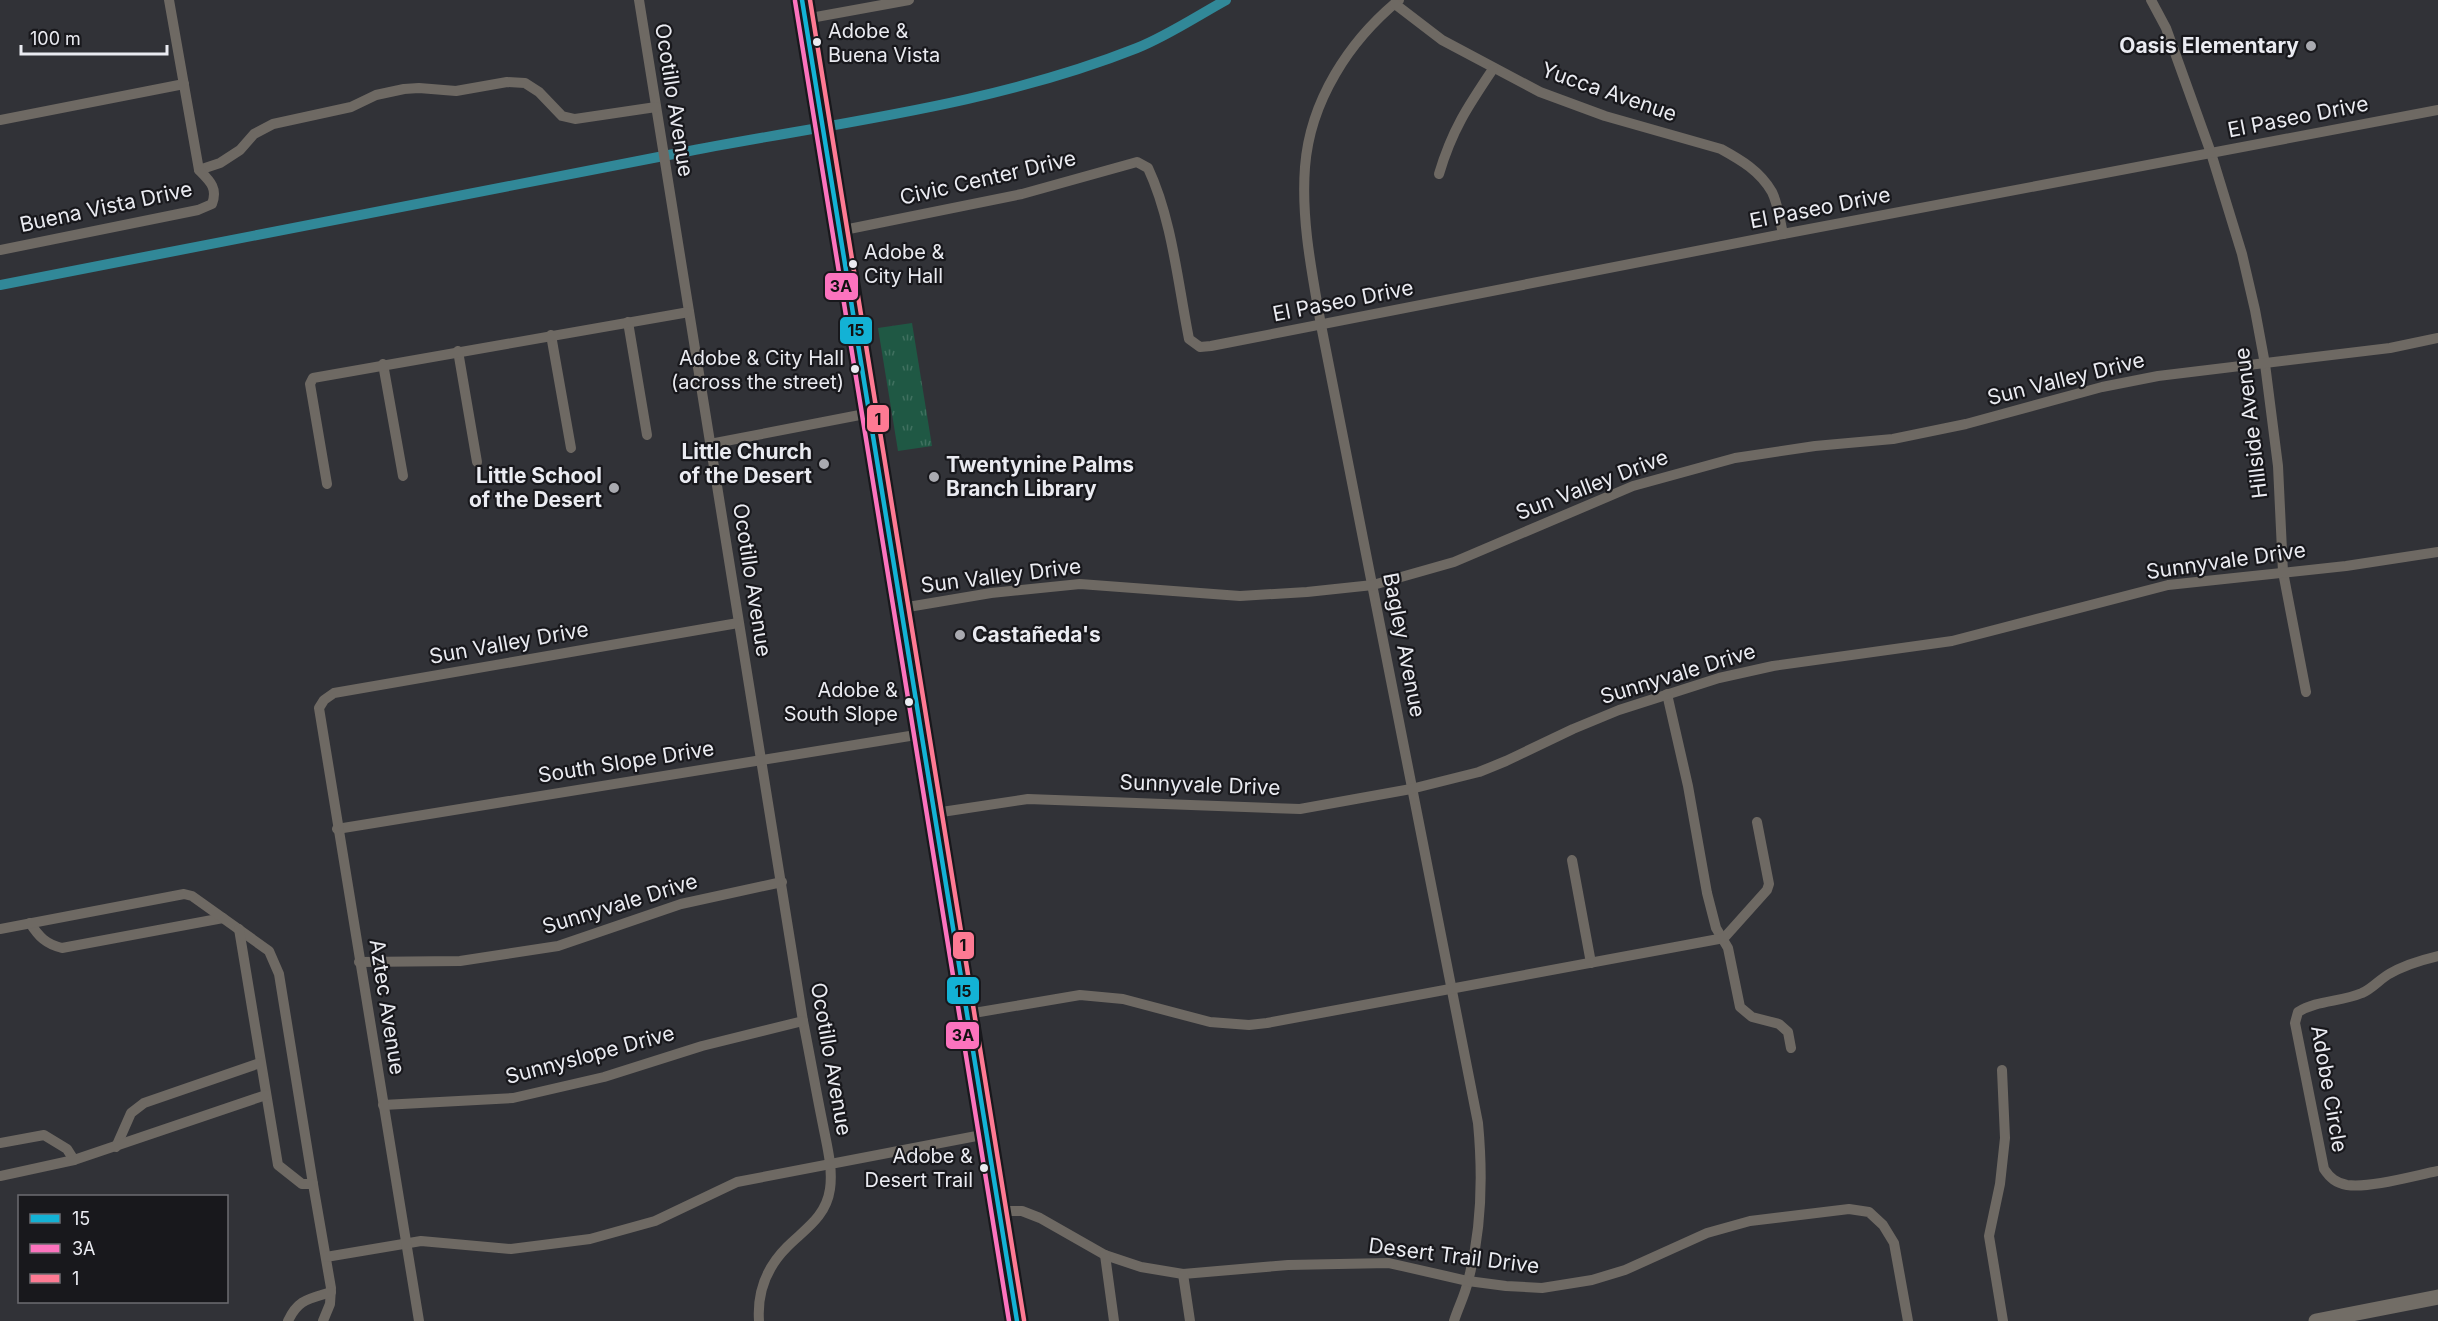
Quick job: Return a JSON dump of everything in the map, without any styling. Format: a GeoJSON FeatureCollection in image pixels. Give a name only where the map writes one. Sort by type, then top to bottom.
{"type":"FeatureCollection","features":[{"type":"Feature","properties":{"kind":"main road"},"geometry":{"type":"LineString","coordinates":[[802,0],[1017,1321]]}},
{"type":"Feature","properties":{"kind":"main road"},"geometry":{"type":"LineString","coordinates":[[2316,1321],[2438,1297]]}},
{"type":"Feature","properties":{"kind":"street"},"geometry":{"type":"LineString","coordinates":[[170,0],[199,170],[220,163],[240,150],[254,134],[273,124],[351,107],[376,95],[404,89],[419,87],[456,91],[507,82],[525,83],[538,92],[562,116],[575,119],[656,107]]}},
{"type":"Feature","properties":{"kind":"street","name":"Ocotillo Avenue"},"geometry":{"type":"LineString","coordinates":[[639,0],[803,1021],[830,1163],[830,1189],[824,1207],[816,1222],[787,1247],[771,1266],[757,1304],[759,1321]]}},
{"type":"Feature","properties":{"kind":"street"},"geometry":{"type":"LineString","coordinates":[[805,19],[909,0]]}},
{"type":"Feature","properties":{"kind":"street","name":"Hillside Avenue"},"geometry":{"type":"LineString","coordinates":[[2151,0],[2166,28],[2211,153],[2242,254],[2265,364],[2278,466],[2283,572],[2306,692]]}},
{"type":"Feature","properties":{"kind":"street","name":"Yucca Avenue"},"geometry":{"type":"LineString","coordinates":[[1397,2],[1442,40],[1540,92],[1634,125],[1721,149],[1738,158],[1754,169],[1772,193],[1783,234]]}},
{"type":"Feature","properties":{"kind":"street","name":"Bagley Avenue"},"geometry":{"type":"LineString","coordinates":[[1397,2],[1365,32],[1329,83],[1313,125],[1305,166],[1306,219],[1310,263],[1321,325],[1411,789],[1479,1123],[1483,1170],[1478,1225],[1468,1281],[1454,1321]]}},
{"type":"Feature","properties":{"kind":"street"},"geometry":{"type":"LineString","coordinates":[[1439,174],[1460,118],[1493,69]]}},
{"type":"Feature","properties":{"kind":"street"},"geometry":{"type":"LineString","coordinates":[[0,120],[184,84]]}},
{"type":"Feature","properties":{"kind":"street","name":"El Paseo Drive"},"geometry":{"type":"LineString","coordinates":[[1211,346],[1783,234],[2438,110]]}},
{"type":"Feature","properties":{"kind":"street","name":"Civic Center Drive"},"geometry":{"type":"LineString","coordinates":[[839,231],[1022,194],[1137,162],[1144,165],[1152,175],[1162,208],[1190,339],[1200,347],[1211,346]]}},
{"type":"Feature","properties":{"kind":"street","name":"Buena Vista Drive"},"geometry":{"type":"LineString","coordinates":[[0,250],[198,210],[212,204],[215,196],[213,184],[199,170]]}},
{"type":"Feature","properties":{"kind":"street"},"geometry":{"type":"LineString","coordinates":[[327,484],[310,384],[313,378],[689,312]]}},
{"type":"Feature","properties":{"kind":"street"},"geometry":{"type":"LineString","coordinates":[[628,322],[647,435]]}},
{"type":"Feature","properties":{"kind":"street"},"geometry":{"type":"LineString","coordinates":[[551,335],[571,448]]}},
{"type":"Feature","properties":{"kind":"street","name":"Sun Valley Drive"},"geometry":{"type":"LineString","coordinates":[[902,609],[991,593],[1080,584],[1240,596],[1373,585],[1454,562],[1633,486],[1714,463],[1778,450],[1893,439],[1966,424],[2102,387],[2158,376],[2390,348],[2438,338]]}},
{"type":"Feature","properties":{"kind":"street"},"geometry":{"type":"LineString","coordinates":[[458,351],[477,462]]}},
{"type":"Feature","properties":{"kind":"street"},"geometry":{"type":"LineString","coordinates":[[383,364],[403,476]]}},
{"type":"Feature","properties":{"kind":"street"},"geometry":{"type":"LineString","coordinates":[[710,444],[870,413]]}},
{"type":"Feature","properties":{"kind":"street","name":"Sunnyvale Drive"},"geometry":{"type":"LineString","coordinates":[[935,813],[1028,799],[1300,809],[1411,789],[1479,772],[1573,729],[1667,694],[1773,666],[1952,641],[2168,585],[2346,566],[2438,552]]}},
{"type":"Feature","properties":{"kind":"street","name":"Sun Valley Drive"},"geometry":{"type":"LineString","coordinates":[[324,700],[334,693],[738,623]]}},
{"type":"Feature","properties":{"kind":"street"},"geometry":{"type":"LineString","coordinates":[[1667,694],[1688,786],[1707,893],[1716,928],[1728,948],[1740,1007],[1752,1017],[1779,1024],[1788,1032],[1791,1048]]}},
{"type":"Feature","properties":{"kind":"street","name":"Aztec Avenue"},"geometry":{"type":"LineString","coordinates":[[324,700],[319,708],[319,721],[419,1321]]}},
{"type":"Feature","properties":{"kind":"street","name":"South Slope Drive"},"geometry":{"type":"LineString","coordinates":[[337,829],[922,734]]}},
{"type":"Feature","properties":{"kind":"street"},"geometry":{"type":"LineString","coordinates":[[968,1014],[1090,995],[1123,999],[1210,1022],[1268,1023],[1724,939],[1767,891],[1769,884],[1757,822]]}},
{"type":"Feature","properties":{"kind":"street"},"geometry":{"type":"LineString","coordinates":[[1572,860],[1591,963]]}},
{"type":"Feature","properties":{"kind":"street","name":"Sunnyvale Drive"},"geometry":{"type":"LineString","coordinates":[[359,962],[460,961],[558,946],[681,904],[782,882]]}},
{"type":"Feature","properties":{"kind":"street"},"geometry":{"type":"LineString","coordinates":[[0,929],[184,894],[192,896],[269,951],[279,974],[326,1257],[331,1292],[330,1304],[323,1321]]}},
{"type":"Feature","properties":{"kind":"street"},"geometry":{"type":"LineString","coordinates":[[30,923],[39,937],[51,945],[62,948],[224,918]]}},
{"type":"Feature","properties":{"kind":"street"},"geometry":{"type":"LineString","coordinates":[[239,929],[278,1165],[302,1184],[314,1184]]}},
{"type":"Feature","properties":{"kind":"street","name":"Adobe Circle"},"geometry":{"type":"LineString","coordinates":[[2438,956],[2409,963],[2388,974],[2363,992],[2331,1002],[2310,1005],[2298,1012],[2295,1023],[2324,1170],[2329,1177],[2335,1182],[2363,1185],[2438,1172]]}},
{"type":"Feature","properties":{"kind":"street","name":"Sunnyslope Drive"},"geometry":{"type":"LineString","coordinates":[[383,1105],[513,1098],[603,1077],[702,1046],[803,1021]]}},
{"type":"Feature","properties":{"kind":"street"},"geometry":{"type":"LineString","coordinates":[[116,1147],[131,1113],[144,1103],[260,1064]]}},
{"type":"Feature","properties":{"kind":"street"},"geometry":{"type":"LineString","coordinates":[[2002,1070],[2005,1138],[2000,1184],[1989,1236],[2003,1321]]}},
{"type":"Feature","properties":{"kind":"street"},"geometry":{"type":"LineString","coordinates":[[0,1176],[74,1160],[266,1095]]}},
{"type":"Feature","properties":{"kind":"street"},"geometry":{"type":"LineString","coordinates":[[0,1143],[44,1134],[67,1149],[74,1160]]}},
{"type":"Feature","properties":{"kind":"street"},"geometry":{"type":"LineString","coordinates":[[326,1257],[406,1242],[421,1241],[511,1249],[590,1239],[655,1221],[737,1182],[987,1134]]}},
{"type":"Feature","properties":{"kind":"street","name":"Desert Trail Drive"},"geometry":{"type":"LineString","coordinates":[[999,1211],[1022,1211],[1040,1218],[1105,1255],[1141,1267],[1183,1274],[1298,1264],[1389,1263],[1468,1281],[1542,1288],[1592,1280],[1626,1270],[1707,1233],[1750,1221],[1849,1209],[1869,1212],[1883,1224],[1894,1243],[1908,1321]]}},
{"type":"Feature","properties":{"kind":"street"},"geometry":{"type":"LineString","coordinates":[[1105,1255],[1114,1321]]}},
{"type":"Feature","properties":{"kind":"street"},"geometry":{"type":"LineString","coordinates":[[1183,1274],[1191,1321]]}},
{"type":"Feature","properties":{"kind":"street"},"geometry":{"type":"LineString","coordinates":[[288,1321],[296,1305],[331,1292]]}},
{"type":"Feature","properties":{"kind":"green space"},"geometry":{"type":"Polygon","coordinates":[[[912,323],[932,446],[898,451],[878,328],[912,323]]]}},
{"type":"Feature","properties":{"kind":"waterway"},"geometry":{"type":"LineString","coordinates":[[0,285],[968,99],[1082,68],[1137,48],[1171,32],[1226,0]]}},
{"type":"Feature","properties":{"kind":"transit line","name":"15"},"geometry":{"type":"LineString","coordinates":[[802,0],[1017,1321]]}},
{"type":"Feature","properties":{"kind":"transit line","name":"1"},"geometry":{"type":"LineString","coordinates":[[810,0],[1024,1320]]}},
{"type":"Feature","properties":{"kind":"transit line","name":"3A"},"geometry":{"type":"LineString","coordinates":[[795,1],[1009,1321]]}},
{"type":"Feature","properties":{"kind":"place","name":"Adobe & Buena Vista"},"geometry":{"type":"Point","coordinates":[817,42]}},
{"type":"Feature","properties":{"kind":"place","name":"Oasis Elementary"},"geometry":{"type":"Point","coordinates":[2311,46]}},
{"type":"Feature","properties":{"kind":"place","name":"Adobe & City Hall"},"geometry":{"type":"Point","coordinates":[853,264]}},
{"type":"Feature","properties":{"kind":"place","name":"Adobe & City Hall (across the street)"},"geometry":{"type":"Point","coordinates":[855,369]}},
{"type":"Feature","properties":{"kind":"place","name":"Little Church of the Desert"},"geometry":{"type":"Point","coordinates":[824,464]}},
{"type":"Feature","properties":{"kind":"place","name":"Twentynine Palms Branch Library"},"geometry":{"type":"Point","coordinates":[934,477]}},
{"type":"Feature","properties":{"kind":"place","name":"Little School of the Desert"},"geometry":{"type":"Point","coordinates":[614,488]}},
{"type":"Feature","properties":{"kind":"place","name":"Castañeda's"},"geometry":{"type":"Point","coordinates":[960,635]}},
{"type":"Feature","properties":{"kind":"place","name":"Adobe & South Slope"},"geometry":{"type":"Point","coordinates":[909,702]}},
{"type":"Feature","properties":{"kind":"place","name":"Adobe & Desert Trail"},"geometry":{"type":"Point","coordinates":[984,1168]}}]}
